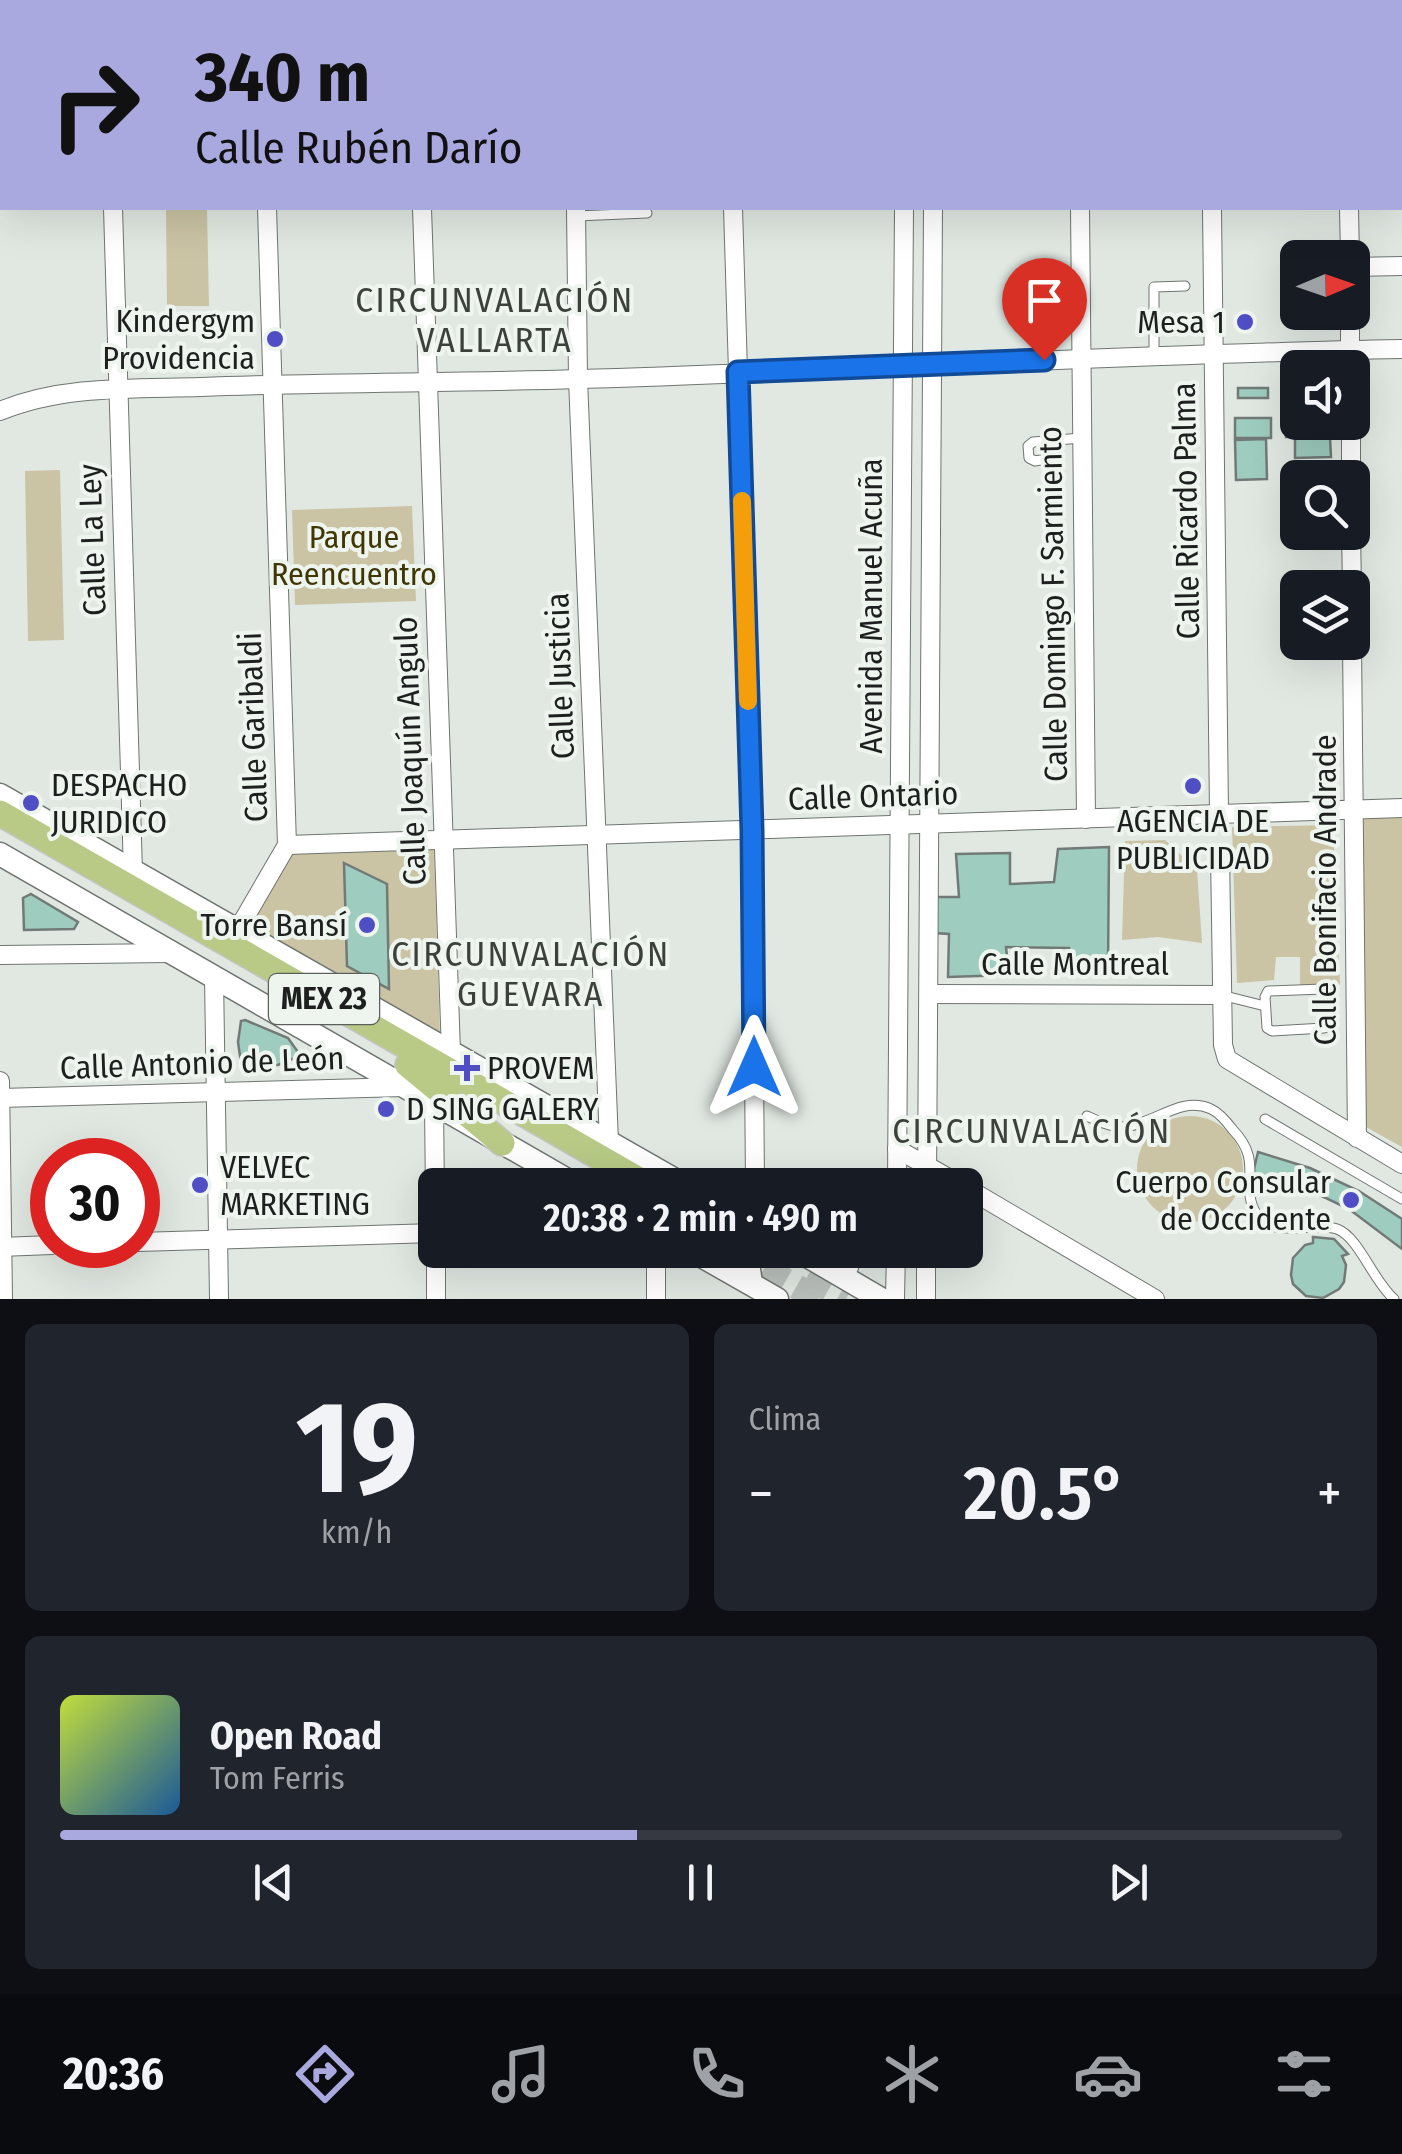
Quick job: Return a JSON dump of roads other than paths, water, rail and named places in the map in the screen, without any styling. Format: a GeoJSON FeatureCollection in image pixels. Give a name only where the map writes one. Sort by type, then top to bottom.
{"type":"FeatureCollection","features":[{"type":"Feature","properties":{"kind":"main road"},"geometry":{"type":"LineString","coordinates":[[0,796],[654,1168]]}},
{"type":"Feature","properties":{"kind":"main road","name":"MEX 23"},"geometry":{"type":"LineString","coordinates":[[0,813],[618,1168]]}},
{"type":"Feature","properties":{"kind":"main road","name":"MEX 23"},"geometry":{"type":"LineString","coordinates":[[0,827],[407,1076],[585,1168]]}},
{"type":"Feature","properties":{"kind":"main road"},"geometry":{"type":"LineString","coordinates":[[0,854],[214,977],[407,1076],[502,1142]]}},
{"type":"Feature","properties":{"kind":"main road"},"geometry":{"type":"LineString","coordinates":[[311,992],[404,1026]]}},
{"type":"Feature","properties":{"kind":"main road"},"geometry":{"type":"LineString","coordinates":[[407,1076],[434,1104],[547,1168]]}},
{"type":"Feature","properties":{"kind":"main road"},"geometry":{"type":"LineString","coordinates":[[723,1268],[778,1299]]}},
{"type":"Feature","properties":{"kind":"main road"},"geometry":{"type":"LineString","coordinates":[[741,1278],[746,1268]]}},
{"type":"Feature","properties":{"kind":"main road"},"geometry":{"type":"LineString","coordinates":[[827,1268],[881,1299]]}},
{"type":"Feature","properties":{"kind":"street","name":"Calle La Ley"},"geometry":{"type":"LineString","coordinates":[[113,210],[133,872]]}},
{"type":"Feature","properties":{"kind":"street","name":"Calle Garibaldi"},"geometry":{"type":"LineString","coordinates":[[237,931],[286,845],[268,210]]}},
{"type":"Feature","properties":{"kind":"street","name":"Calle Joaquín Angulo"},"geometry":{"type":"LineString","coordinates":[[422,210],[452,1052]]}},
{"type":"Feature","properties":{"kind":"street"},"geometry":{"type":"LineString","coordinates":[[733,210],[752,830],[755,1168]]}},
{"type":"Feature","properties":{"kind":"street","name":"Avenida Manuel Acuña"},"geometry":{"type":"LineString","coordinates":[[897,1168],[904,210]]}},
{"type":"Feature","properties":{"kind":"street","name":"Avenida Manuel Acuña"},"geometry":{"type":"LineString","coordinates":[[927,1165],[932,210]]}},
{"type":"Feature","properties":{"kind":"street","name":"Calle Domingo F. Sarmiento"},"geometry":{"type":"LineString","coordinates":[[1080,210],[1086,819]]}},
{"type":"Feature","properties":{"kind":"street","name":"Calle Ricardo Palma"},"geometry":{"type":"LineString","coordinates":[[1212,210],[1219,814]]}},
{"type":"Feature","properties":{"kind":"street"},"geometry":{"type":"LineString","coordinates":[[1349,210],[1350,240]]}},
{"type":"Feature","properties":{"kind":"street","name":"Calle Justicia"},"geometry":{"type":"LineString","coordinates":[[576,212],[578,379],[609,1142]]}},
{"type":"Feature","properties":{"kind":"street"},"geometry":{"type":"LineString","coordinates":[[1370,267],[1402,266]]}},
{"type":"Feature","properties":{"kind":"street"},"geometry":{"type":"LineString","coordinates":[[1370,355],[1402,349]]}},
{"type":"Feature","properties":{"kind":"street"},"geometry":{"type":"LineString","coordinates":[[0,411],[48,396],[118,390],[578,379],[1214,354],[1280,356]]}},
{"type":"Feature","properties":{"kind":"street","name":"Calle Bonifacio Andrade"},"geometry":{"type":"LineString","coordinates":[[1352,660],[1356,1138]]}},
{"type":"Feature","properties":{"kind":"street","name":"Calle Ontario"},"geometry":{"type":"LineString","coordinates":[[286,845],[1402,808]]}},
{"type":"Feature","properties":{"kind":"street"},"geometry":{"type":"LineString","coordinates":[[1220,854],[1223,1045],[1227,1060],[1402,1164]]}},
{"type":"Feature","properties":{"kind":"street"},"geometry":{"type":"LineString","coordinates":[[0,955],[171,952]]}},
{"type":"Feature","properties":{"kind":"street"},"geometry":{"type":"LineString","coordinates":[[214,977],[219,1299]]}},
{"type":"Feature","properties":{"kind":"street","name":"Calle Montreal"},"geometry":{"type":"LineString","coordinates":[[928,994],[1222,995]]}},
{"type":"Feature","properties":{"kind":"street","name":"Calle Antonio de León"},"geometry":{"type":"LineString","coordinates":[[0,1098],[217,1092],[407,1076]]}},
{"type":"Feature","properties":{"kind":"street"},"geometry":{"type":"LineString","coordinates":[[0,1081],[3,1299]]}},
{"type":"Feature","properties":{"kind":"street"},"geometry":{"type":"LineString","coordinates":[[434,1104],[435,1168]]}},
{"type":"Feature","properties":{"kind":"street"},"geometry":{"type":"LineString","coordinates":[[897,1149],[932,1168]]}},
{"type":"Feature","properties":{"kind":"street"},"geometry":{"type":"LineString","coordinates":[[983,1198],[1154,1299]]}},
{"type":"Feature","properties":{"kind":"street"},"geometry":{"type":"LineString","coordinates":[[160,1241],[418,1234]]}},
{"type":"Feature","properties":{"kind":"street"},"geometry":{"type":"LineString","coordinates":[[1,1246],[30,1245]]}},
{"type":"Feature","properties":{"kind":"street"},"geometry":{"type":"LineString","coordinates":[[436,1268],[436,1299]]}},
{"type":"Feature","properties":{"kind":"street"},"geometry":{"type":"LineString","coordinates":[[656,1268],[656,1299]]}},
{"type":"Feature","properties":{"kind":"street"},"geometry":{"type":"LineString","coordinates":[[741,1268],[741,1278]]}},
{"type":"Feature","properties":{"kind":"street"},"geometry":{"type":"LineString","coordinates":[[895,1299],[896,1268]]}},
{"type":"Feature","properties":{"kind":"street"},"geometry":{"type":"LineString","coordinates":[[926,1268],[926,1299]]}},
{"type":"Feature","properties":{"kind":"lane"},"geometry":{"type":"LineString","coordinates":[[576,212],[647,213]]}},
{"type":"Feature","properties":{"kind":"lane"},"geometry":{"type":"LineString","coordinates":[[1154,356],[1154,287],[1185,286]]}},
{"type":"Feature","properties":{"kind":"lane"},"geometry":{"type":"LineString","coordinates":[[1055,440],[1082,438]]}},
{"type":"Feature","properties":{"kind":"lane"},"geometry":{"type":"LineString","coordinates":[[1271,990],[1323,990],[1326,1026],[1269,1030],[1266,1006],[1266,994],[1271,990]]}},
{"type":"Feature","properties":{"kind":"lane"},"geometry":{"type":"LineString","coordinates":[[1222,995],[1266,1006]]}},
{"type":"Feature","properties":{"kind":"lane"},"geometry":{"type":"LineString","coordinates":[[1086,1116],[1121,1127],[1198,1104],[1216,1111],[1251,1154],[1252,1206],[1260,1220],[1273,1227],[1326,1225],[1344,1231],[1356,1244],[1380,1288],[1394,1299]]}},
{"type":"Feature","properties":{"kind":"lane"},"geometry":{"type":"LineString","coordinates":[[1265,1119],[1402,1199]]}},
{"type":"Feature","properties":{"kind":"lane"},"geometry":{"type":"LineString","coordinates":[[848,1280],[853,1268]]}},
{"type":"Feature","properties":{"kind":"tunnel"},"geometry":{"type":"LineString","coordinates":[[764,1268],[818,1299]]}},
{"type":"Feature","properties":{"kind":"tunnel"},"geometry":{"type":"LineString","coordinates":[[807,1277],[846,1299]]}},
{"type":"Feature","properties":{"kind":"place","name":"Mesa 1"},"geometry":{"type":"Point","coordinates":[1245,322]}},
{"type":"Feature","properties":{"kind":"place","name":"Kindergym Providencia"},"geometry":{"type":"Point","coordinates":[275,339]}},
{"type":"Feature","properties":{"kind":"place","name":"AGENCIA DE PUBLICIDAD"},"geometry":{"type":"Point","coordinates":[1193,786]}},
{"type":"Feature","properties":{"kind":"place","name":"DESPACHO JURIDICO"},"geometry":{"type":"Point","coordinates":[31,803]}},
{"type":"Feature","properties":{"kind":"place","name":"Torre Bansí"},"geometry":{"type":"Point","coordinates":[367,925]}},
{"type":"Feature","properties":{"kind":"place","name":"PROVEM"},"geometry":{"type":"Point","coordinates":[467,1068]}},
{"type":"Feature","properties":{"kind":"place","name":"D SING GALERY"},"geometry":{"type":"Point","coordinates":[386,1109]}},
{"type":"Feature","properties":{"kind":"place","name":"VELVEC MARKETING"},"geometry":{"type":"Point","coordinates":[200,1185]}},
{"type":"Feature","properties":{"kind":"place","name":"Cuerpo Consular de Occidente"},"geometry":{"type":"Point","coordinates":[1351,1200]}},
{"type":"Feature","properties":{"kind":"district","name":"CIRCUNVALACIÓN VALLARTA"},"geometry":{"type":"Point","coordinates":[495,320]}},
{"type":"Feature","properties":{"kind":"district","name":"CIRCUNVALACIÓN GUEVARA"},"geometry":{"type":"Point","coordinates":[531,974]}},
{"type":"Feature","properties":{"kind":"district","name":"CIRCUNVALACIÓN"},"geometry":{"type":"Point","coordinates":[1032,1131]}},
{"type":"Feature","properties":{"kind":"park label","name":"Parque Reencuentro"},"geometry":{"type":"Point","coordinates":[354,556]}}]}
